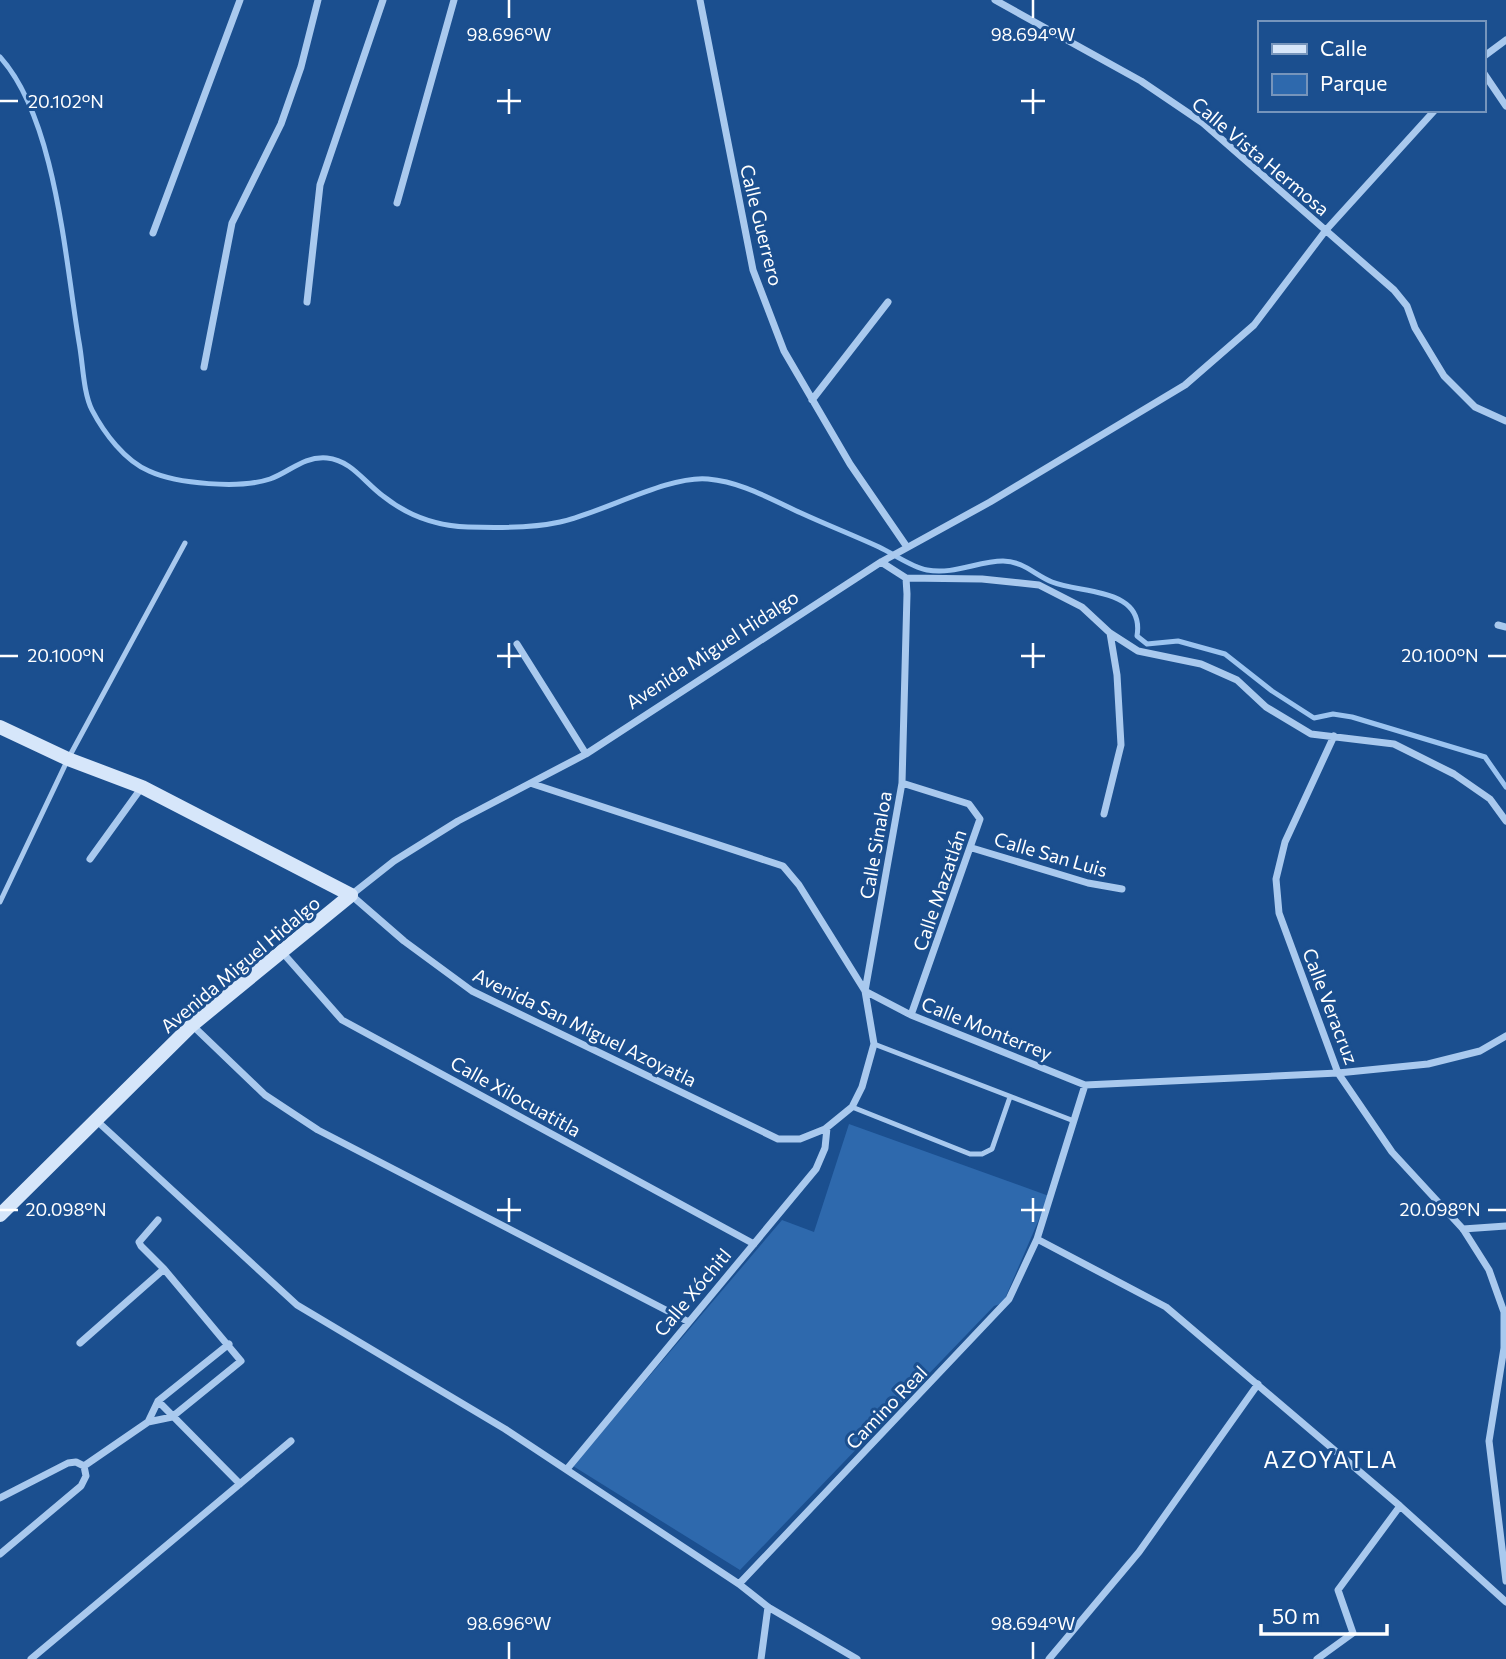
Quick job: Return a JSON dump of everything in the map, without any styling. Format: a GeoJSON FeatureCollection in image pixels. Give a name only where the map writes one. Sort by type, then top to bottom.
{"type":"FeatureCollection","features":[{"type":"Feature","properties":{"kind":"street"},"geometry":{"type":"LineString","coordinates":[[153,233],[240,0]]}},
{"type":"Feature","properties":{"kind":"street"},"geometry":{"type":"LineString","coordinates":[[204,367],[233,223],[281,124],[301,67],[318,0]]}},
{"type":"Feature","properties":{"kind":"street"},"geometry":{"type":"LineString","coordinates":[[307,302],[320,185],[383,0]]}},
{"type":"Feature","properties":{"kind":"street"},"geometry":{"type":"LineString","coordinates":[[397,203],[454,0]]}},
{"type":"Feature","properties":{"kind":"street","name":"Calle Guerrero"},"geometry":{"type":"LineString","coordinates":[[700,0],[753,271],[784,351],[880,511],[907,547]]}},
{"type":"Feature","properties":{"kind":"street","name":"Calle Vista Hermosa"},"geometry":{"type":"LineString","coordinates":[[995,0],[1140,81],[1203,123],[1326,230],[1407,306],[1415,328],[1444,376],[1475,407],[1506,421]]}},
{"type":"Feature","properties":{"kind":"street"},"geometry":{"type":"LineString","coordinates":[[1485,56],[1506,40]]}},
{"type":"Feature","properties":{"kind":"street"},"geometry":{"type":"LineString","coordinates":[[1485,75],[1506,106]]}},
{"type":"Feature","properties":{"kind":"street","name":"Avenida Miguel Hidalgo"},"geometry":{"type":"LineString","coordinates":[[0,1215],[192,1025],[394,860],[458,821],[586,754],[881,562],[990,502],[1185,385],[1254,324],[1326,230],[1433,112]]}},
{"type":"Feature","properties":{"kind":"street"},"geometry":{"type":"LineString","coordinates":[[812,400],[888,302]]}},
{"type":"Feature","properties":{"kind":"street"},"geometry":{"type":"LineString","coordinates":[[881,562],[906,578],[982,579],[1039,585],[1082,607],[1110,633],[1138,651],[1201,664],[1237,680],[1266,707],[1311,734],[1394,744],[1454,774],[1490,799],[1506,821]]}},
{"type":"Feature","properties":{"kind":"street","name":"Calle Sinaloa"},"geometry":{"type":"LineString","coordinates":[[826,1128],[852,1107],[862,1087],[874,1044],[864,991],[902,783],[906,578]]}},
{"type":"Feature","properties":{"kind":"street"},"geometry":{"type":"LineString","coordinates":[[1104,814],[1121,745],[1117,675],[1110,633]]}},
{"type":"Feature","properties":{"kind":"street"},"geometry":{"type":"LineString","coordinates":[[517,644],[586,754]]}},
{"type":"Feature","properties":{"kind":"street"},"geometry":{"type":"LineString","coordinates":[[0,727],[68,759],[142,787],[351,895]]}},
{"type":"Feature","properties":{"kind":"street","name":"Calle Veracruz"},"geometry":{"type":"LineString","coordinates":[[1334,736],[1285,842],[1276,879],[1279,913],[1338,1073],[1392,1152],[1463,1229],[1489,1270],[1504,1311],[1504,1348],[1489,1441],[1506,1581]]}},
{"type":"Feature","properties":{"kind":"street"},"geometry":{"type":"LineString","coordinates":[[533,783],[783,866],[799,885],[864,991]]}},
{"type":"Feature","properties":{"kind":"street","name":"Calle Mazatlán"},"geometry":{"type":"LineString","coordinates":[[902,783],[969,804],[980,819],[911,1015]]}},
{"type":"Feature","properties":{"kind":"street"},"geometry":{"type":"LineString","coordinates":[[90,859],[142,787]]}},
{"type":"Feature","properties":{"kind":"street","name":"Calle San Luis"},"geometry":{"type":"LineString","coordinates":[[972,848],[1088,883],[1122,889]]}},
{"type":"Feature","properties":{"kind":"street","name":"Avenida San Miguel Azoyatla"},"geometry":{"type":"LineString","coordinates":[[351,895],[404,942],[472,990],[778,1139],[800,1139],[826,1128]]}},
{"type":"Feature","properties":{"kind":"street","name":"Calle Xilocuatitla"},"geometry":{"type":"LineString","coordinates":[[282,952],[342,1020],[754,1244]]}},
{"type":"Feature","properties":{"kind":"street","name":"Calle Monterrey"},"geometry":{"type":"LineString","coordinates":[[864,991],[911,1015],[1085,1084],[1338,1073],[1428,1064],[1480,1051],[1506,1036]]}},
{"type":"Feature","properties":{"kind":"street"},"geometry":{"type":"LineString","coordinates":[[192,1025],[265,1095],[318,1130],[687,1321]]}},
{"type":"Feature","properties":{"kind":"street","name":"Camino Real"},"geometry":{"type":"LineString","coordinates":[[739,1584],[1009,1299],[1037,1239],[1085,1084]]}},
{"type":"Feature","properties":{"kind":"street"},"geometry":{"type":"LineString","coordinates":[[97,1121],[297,1305],[567,1469],[739,1584],[768,1607],[857,1659]]}},
{"type":"Feature","properties":{"kind":"street","name":"Calle Xóchitl"},"geometry":{"type":"LineString","coordinates":[[567,1469],[687,1321],[816,1169],[825,1148],[826,1128]]}},
{"type":"Feature","properties":{"kind":"street"},"geometry":{"type":"LineString","coordinates":[[84,1466],[148,1422],[172,1417],[240,1364],[241,1359],[229,1344],[139,1242],[158,1220]]}},
{"type":"Feature","properties":{"kind":"street"},"geometry":{"type":"LineString","coordinates":[[1463,1229],[1506,1226]]}},
{"type":"Feature","properties":{"kind":"street"},"geometry":{"type":"LineString","coordinates":[[1037,1239],[1166,1307],[1400,1506],[1506,1602]]}},
{"type":"Feature","properties":{"kind":"street"},"geometry":{"type":"LineString","coordinates":[[80,1343],[164,1269]]}},
{"type":"Feature","properties":{"kind":"street"},"geometry":{"type":"LineString","coordinates":[[148,1422],[158,1401],[229,1344]]}},
{"type":"Feature","properties":{"kind":"street"},"geometry":{"type":"LineString","coordinates":[[1049,1659],[1139,1552],[1258,1384]]}},
{"type":"Feature","properties":{"kind":"street"},"geometry":{"type":"LineString","coordinates":[[158,1401],[240,1484]]}},
{"type":"Feature","properties":{"kind":"street"},"geometry":{"type":"LineString","coordinates":[[31,1659],[291,1441]]}},
{"type":"Feature","properties":{"kind":"street"},"geometry":{"type":"LineString","coordinates":[[0,1498],[68,1463],[76,1462],[84,1466]]}},
{"type":"Feature","properties":{"kind":"street"},"geometry":{"type":"LineString","coordinates":[[0,1554],[81,1486],[86,1476],[84,1466]]}},
{"type":"Feature","properties":{"kind":"street"},"geometry":{"type":"LineString","coordinates":[[1317,1659],[1353,1633],[1338,1590],[1400,1506]]}},
{"type":"Feature","properties":{"kind":"street"},"geometry":{"type":"LineString","coordinates":[[761,1659],[768,1607]]}},
{"type":"Feature","properties":{"kind":"lane"},"geometry":{"type":"LineString","coordinates":[[0,902],[68,759],[185,543]]}},
{"type":"Feature","properties":{"kind":"lane"},"geometry":{"type":"LineString","coordinates":[[874,1044],[1074,1121]]}},
{"type":"Feature","properties":{"kind":"lane"},"geometry":{"type":"LineString","coordinates":[[852,1107],[970,1154],[982,1154],[992,1149],[1010,1097]]}},
{"type":"Feature","properties":{"kind":"green space"},"geometry":{"type":"Polygon","coordinates":[[[849,1124],[1049,1196],[1003,1303],[994,1306],[740,1570],[573,1466],[782,1220],[814,1232],[849,1124]]]}},
{"type":"Feature","properties":{"kind":"waterway"},"geometry":{"type":"LineString","coordinates":[[0,57],[19,84],[34,116],[46,153],[63,232],[89,403],[116,445],[149,471],[192,482],[242,484],[270,479],[311,459],[327,458],[351,467],[383,496],[423,519],[445,525],[479,527],[560,522],[655,488],[692,479],[733,484],[927,570],[947,571],[994,562],[1010,562],[1052,582],[1122,601],[1131,609],[1137,620],[1137,636],[1147,644],[1178,641],[1225,654],[1272,691],[1314,718],[1333,714],[1352,717],[1485,757],[1506,787]]}},
{"type":"Feature","properties":{"kind":"district","name":"AZOYATLA"},"geometry":{"type":"Point","coordinates":[1331,1459]}}]}
